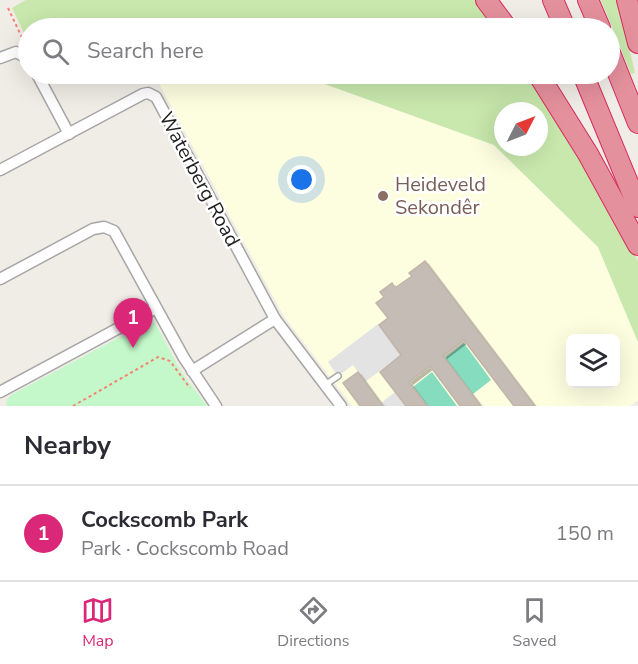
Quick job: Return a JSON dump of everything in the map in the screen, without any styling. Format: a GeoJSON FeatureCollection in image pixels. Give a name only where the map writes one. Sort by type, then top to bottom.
{"type":"FeatureCollection","features":[{"type":"Feature","properties":{"kind":"highway"},"geometry":{"type":"LineString","coordinates":[[486,0],[500,18]]}},
{"type":"Feature","properties":{"kind":"highway"},"geometry":{"type":"LineString","coordinates":[[554,0],[561,18]]}},
{"type":"Feature","properties":{"kind":"highway"},"geometry":{"type":"LineString","coordinates":[[588,0],[596,18]]}},
{"type":"Feature","properties":{"kind":"highway"},"geometry":{"type":"LineString","coordinates":[[627,0],[638,43]]}},
{"type":"Feature","properties":{"kind":"highway"},"geometry":{"type":"LineString","coordinates":[[620,80],[638,123]]}},
{"type":"Feature","properties":{"kind":"highway"},"geometry":{"type":"LineString","coordinates":[[544,84],[588,154],[638,245]]}},
{"type":"Feature","properties":{"kind":"highway"},"geometry":{"type":"LineString","coordinates":[[588,84],[638,207]]}},
{"type":"Feature","properties":{"kind":"street"},"geometry":{"type":"LineString","coordinates":[[0,58],[16,51],[18,52]]}},
{"type":"Feature","properties":{"kind":"street"},"geometry":{"type":"LineString","coordinates":[[42,84],[69,134]]}},
{"type":"Feature","properties":{"kind":"street","name":"Waterberg Road"},"geometry":{"type":"LineString","coordinates":[[0,170],[143,94],[148,93],[156,97],[275,319],[341,406]]}},
{"type":"Feature","properties":{"kind":"street"},"geometry":{"type":"LineString","coordinates":[[0,279],[93,229],[104,227],[114,231],[192,371],[216,406]]}},
{"type":"Feature","properties":{"kind":"street"},"geometry":{"type":"LineString","coordinates":[[0,392],[156,308]]}},
{"type":"Feature","properties":{"kind":"street"},"geometry":{"type":"LineString","coordinates":[[192,371],[275,319]]}},
{"type":"Feature","properties":{"kind":"lane"},"geometry":{"type":"LineString","coordinates":[[325,385],[338,376]]}},
{"type":"Feature","properties":{"kind":"path"},"geometry":{"type":"LineString","coordinates":[[8,8],[18,27]]}},
{"type":"Feature","properties":{"kind":"path"},"geometry":{"type":"LineString","coordinates":[[73,406],[158,357],[170,361],[195,395]]}},
{"type":"Feature","properties":{"kind":"shaded area","name":"Heideveld Sekondêr"},"geometry":{"type":"Polygon","coordinates":[[[159,84],[325,84],[494,145],[494,156],[505,156],[598,247],[638,342],[638,400],[630,406],[352,406],[283,315],[159,84]]]}},
{"type":"Feature","properties":{"kind":"shaded area"},"geometry":{"type":"Polygon","coordinates":[[[378,324],[401,355],[365,382],[353,365],[338,376],[328,362],[378,324]]]}},
{"type":"Feature","properties":{"kind":"shaded area"},"geometry":{"type":"Polygon","coordinates":[[[395,392],[406,406],[384,406],[381,403],[395,392]]]}},
{"type":"Feature","properties":{"kind":"green space"},"geometry":{"type":"Polygon","coordinates":[[[26,0],[479,0],[491,18],[18,18],[18,20],[12,8],[26,0]]]}},
{"type":"Feature","properties":{"kind":"green space"},"geometry":{"type":"Polygon","coordinates":[[[601,0],[618,0],[635,73],[631,74],[620,47],[620,18],[608,18],[601,0]]]}},
{"type":"Feature","properties":{"kind":"green space"},"geometry":{"type":"Polygon","coordinates":[[[325,84],[536,84],[547,102],[494,102],[494,145],[325,84]]]}},
{"type":"Feature","properties":{"kind":"green space"},"geometry":{"type":"Polygon","coordinates":[[[548,104],[621,227],[638,261],[638,342],[598,247],[505,156],[548,156],[548,104]]]}},
{"type":"Feature","properties":{"kind":"green space"},"geometry":{"type":"Polygon","coordinates":[[[152,320],[182,373],[207,406],[6,406],[11,395],[152,320]]]}},
{"type":"Feature","properties":{"kind":"green space"},"geometry":{"type":"Polygon","coordinates":[[[464,343],[491,380],[473,394],[445,358],[464,343]]]}},
{"type":"Feature","properties":{"kind":"green space"},"geometry":{"type":"Polygon","coordinates":[[[432,372],[457,406],[428,406],[413,387],[432,372]]]}},
{"type":"Feature","properties":{"kind":"building"},"geometry":{"type":"Polygon","coordinates":[[[425,261],[535,406],[514,406],[464,340],[443,356],[481,406],[460,406],[430,366],[409,382],[427,406],[406,406],[380,372],[401,355],[379,325],[388,318],[376,303],[384,297],[380,292],[392,283],[395,288],[412,276],[409,273],[425,261]]]}},
{"type":"Feature","properties":{"kind":"building"},"geometry":{"type":"Polygon","coordinates":[[[358,372],[383,406],[360,406],[343,383],[358,372]]]}},
{"type":"Feature","properties":{"kind":"place","name":"Heideveld Sekondêr"},"geometry":{"type":"Point","coordinates":[383,196]}},
{"type":"Feature","properties":{"kind":"place","name":"Cockscomb Park"},"geometry":{"type":"Point","coordinates":[133,348]}}]}
